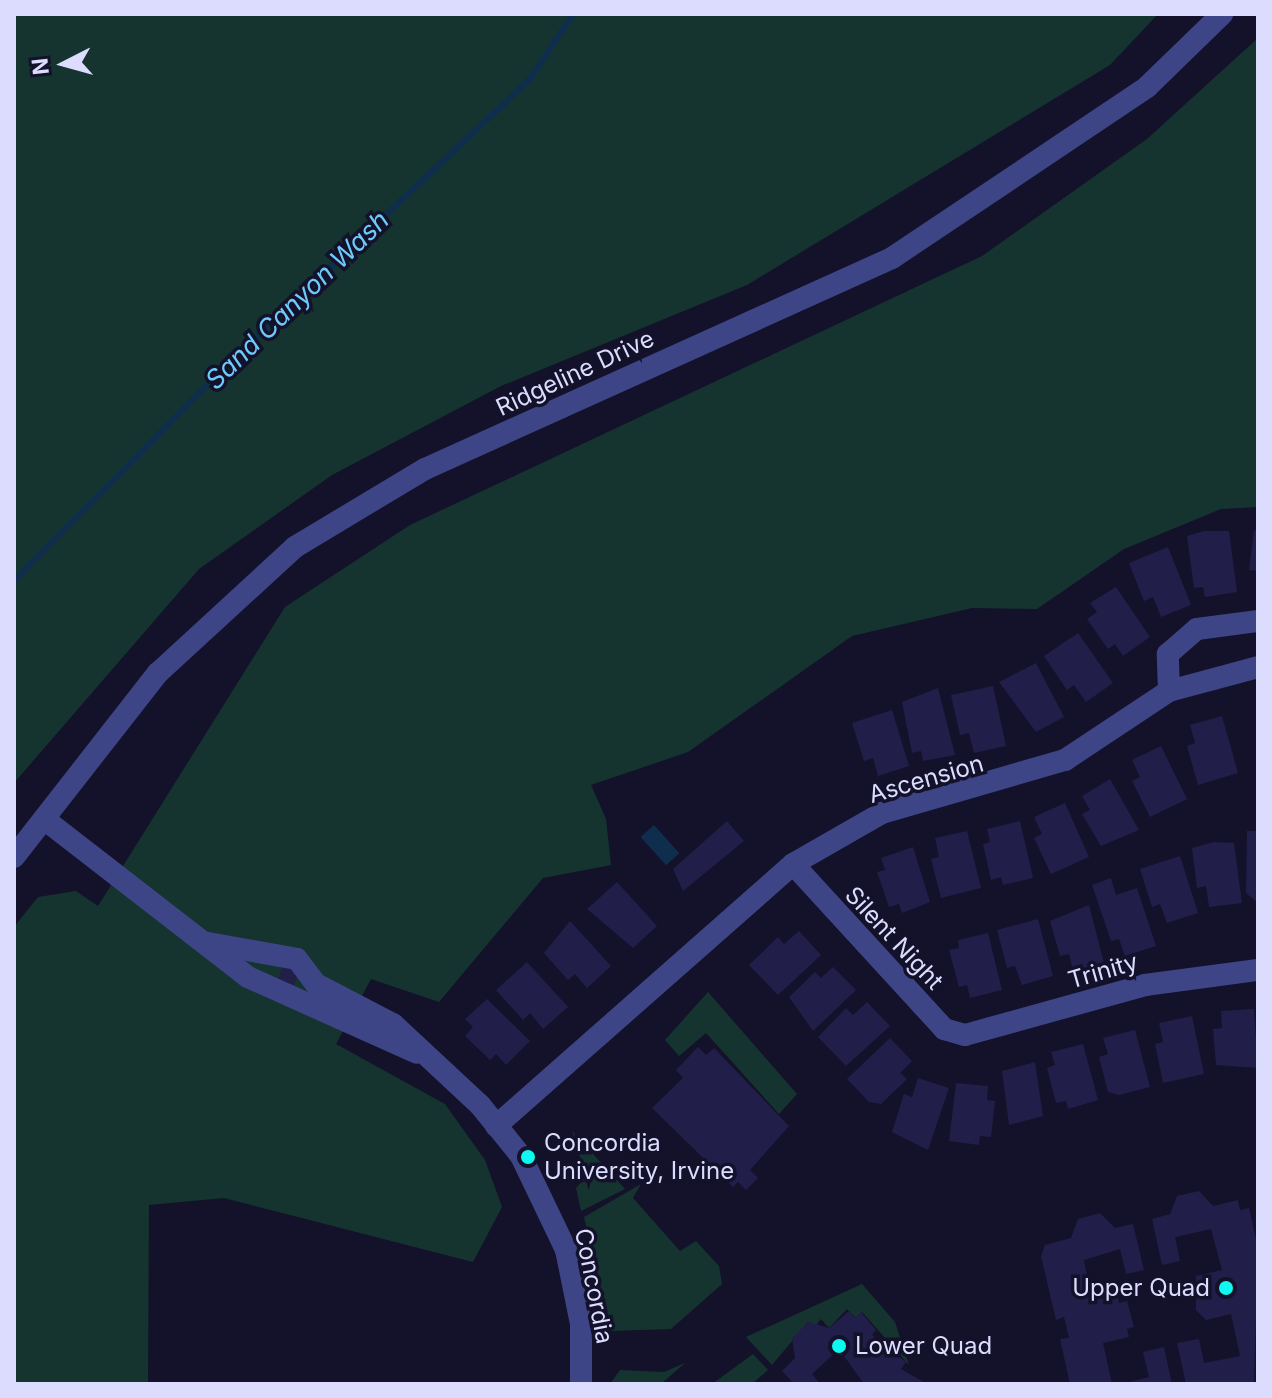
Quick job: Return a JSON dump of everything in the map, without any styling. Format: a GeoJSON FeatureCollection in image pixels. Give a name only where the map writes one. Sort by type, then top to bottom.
{"type":"FeatureCollection","features":[{"type":"Feature","properties":{"kind":"street","name":"Ridgeline Drive"},"geometry":{"type":"LineString","coordinates":[[14,857],[48,822],[158,673],[295,547],[425,469],[892,258],[1147,87],[1222,14]]}},
{"type":"Feature","properties":{"kind":"street"},"geometry":{"type":"LineString","coordinates":[[1169,691],[1168,654],[1197,629],[1258,621]]}},
{"type":"Feature","properties":{"kind":"street","name":"Ascension"},"geometry":{"type":"LineString","coordinates":[[496,1126],[793,864],[882,813],[1065,760],[1169,691],[1258,667]]}},
{"type":"Feature","properties":{"kind":"street","name":"Concordia"},"geometry":{"type":"LineString","coordinates":[[48,822],[274,991],[423,1055]]}},
{"type":"Feature","properties":{"kind":"street","name":"Silent Night"},"geometry":{"type":"LineString","coordinates":[[793,864],[944,1029],[965,1035]]}},
{"type":"Feature","properties":{"kind":"street","name":"Concordia"},"geometry":{"type":"LineString","coordinates":[[208,943],[297,959],[316,984],[393,1024],[496,1126],[521,1156],[566,1250],[581,1324],[581,1384]]}},
{"type":"Feature","properties":{"kind":"street","name":"Trinity"},"geometry":{"type":"LineString","coordinates":[[965,1035],[1145,985],[1258,970]]}},
{"type":"Feature","properties":{"kind":"green space"},"geometry":{"type":"Polygon","coordinates":[[[14,14],[1158,14],[1110,65],[747,285],[501,386],[332,475],[199,569],[14,783],[14,14]]]}},
{"type":"Feature","properties":{"kind":"green space"},"geometry":{"type":"Polygon","coordinates":[[[1258,38],[1258,507],[1221,509],[1124,549],[1037,609],[972,608],[852,636],[688,752],[591,785],[606,819],[611,865],[543,878],[439,1002],[371,979],[336,1044],[445,1104],[485,1160],[502,1207],[473,1262],[224,1198],[149,1205],[148,1384],[14,1384],[14,927],[38,897],[76,891],[98,906],[285,607],[410,525],[982,256],[1147,139],[1258,38]]]}},
{"type":"Feature","properties":{"kind":"green space"},"geometry":{"type":"Polygon","coordinates":[[[708,992],[797,1094],[779,1114],[706,1033],[679,1056],[665,1040],[708,992]]]}},
{"type":"Feature","properties":{"kind":"green space"},"geometry":{"type":"Polygon","coordinates":[[[572,1131],[625,1189],[581,1211],[576,1188],[586,1177],[572,1131]]]}},
{"type":"Feature","properties":{"kind":"green space"},"geometry":{"type":"Polygon","coordinates":[[[641,1184],[633,1198],[680,1251],[696,1241],[719,1266],[722,1284],[671,1329],[611,1331],[584,1217],[641,1184]]]}},
{"type":"Feature","properties":{"kind":"green space"},"geometry":{"type":"Polygon","coordinates":[[[862,1284],[895,1322],[909,1365],[862,1312],[856,1318],[847,1309],[829,1328],[821,1319],[814,1328],[808,1322],[772,1365],[746,1337],[862,1284]]]}},
{"type":"Feature","properties":{"kind":"green space"},"geometry":{"type":"Polygon","coordinates":[[[753,1354],[768,1370],[752,1384],[712,1384],[753,1354]]]}},
{"type":"Feature","properties":{"kind":"green space"},"geometry":{"type":"Polygon","coordinates":[[[685,1363],[661,1384],[610,1384],[620,1370],[664,1372],[685,1363]]]}},
{"type":"Feature","properties":{"kind":"water"},"geometry":{"type":"Polygon","coordinates":[[[654,825],[679,853],[666,865],[641,837],[654,825]]]}},
{"type":"Feature","properties":{"kind":"building"},"geometry":{"type":"Polygon","coordinates":[[[1254,530],[1258,531],[1258,571],[1249,570],[1254,530]]]}},
{"type":"Feature","properties":{"kind":"building"},"geometry":{"type":"Polygon","coordinates":[[[1204,531],[1229,531],[1237,592],[1205,597],[1203,587],[1194,588],[1187,536],[1204,531]]]}},
{"type":"Feature","properties":{"kind":"building"},"geometry":{"type":"Polygon","coordinates":[[[1168,547],[1191,605],[1161,617],[1153,597],[1144,601],[1129,563],[1168,547]]]}},
{"type":"Feature","properties":{"kind":"building"},"geometry":{"type":"Polygon","coordinates":[[[1116,587],[1150,637],[1123,656],[1115,644],[1108,649],[1087,619],[1097,612],[1090,603],[1116,587]]]}},
{"type":"Feature","properties":{"kind":"building"},"geometry":{"type":"Polygon","coordinates":[[[1078,633],[1113,683],[1086,702],[1074,685],[1067,690],[1044,656],[1078,633]]]}},
{"type":"Feature","properties":{"kind":"building"},"geometry":{"type":"Polygon","coordinates":[[[1036,663],[1064,717],[1036,732],[999,682],[1036,663]]]}},
{"type":"Feature","properties":{"kind":"building"},"geometry":{"type":"Polygon","coordinates":[[[993,686],[1006,746],[974,753],[969,733],[960,735],[951,695],[993,686]]]}},
{"type":"Feature","properties":{"kind":"building"},"geometry":{"type":"Polygon","coordinates":[[[938,688],[955,755],[923,761],[921,751],[912,753],[902,702],[938,688]]]}},
{"type":"Feature","properties":{"kind":"building"},"geometry":{"type":"Polygon","coordinates":[[[892,710],[909,766],[878,776],[873,758],[864,761],[852,723],[892,710]]]}},
{"type":"Feature","properties":{"kind":"building"},"geometry":{"type":"Polygon","coordinates":[[[1222,716],[1238,773],[1198,785],[1187,746],[1195,743],[1190,725],[1222,716]]]}},
{"type":"Feature","properties":{"kind":"building"},"geometry":{"type":"Polygon","coordinates":[[[1161,746],[1187,799],[1150,817],[1132,781],[1140,777],[1132,760],[1161,746]]]}},
{"type":"Feature","properties":{"kind":"building"},"geometry":{"type":"Polygon","coordinates":[[[1110,779],[1139,830],[1101,846],[1082,814],[1090,810],[1082,796],[1110,779]]]}},
{"type":"Feature","properties":{"kind":"building"},"geometry":{"type":"Polygon","coordinates":[[[1065,803],[1089,857],[1051,874],[1034,838],[1042,834],[1034,817],[1065,803]]]}},
{"type":"Feature","properties":{"kind":"building"},"geometry":{"type":"Polygon","coordinates":[[[727,821],[744,841],[683,891],[673,869],[727,821]]]}},
{"type":"Feature","properties":{"kind":"building"},"geometry":{"type":"Polygon","coordinates":[[[1020,821],[1033,878],[1003,885],[1001,877],[991,880],[983,844],[990,842],[987,829],[1020,821]]]}},
{"type":"Feature","properties":{"kind":"building"},"geometry":{"type":"Polygon","coordinates":[[[967,831],[981,888],[941,898],[931,859],[939,857],[935,838],[967,831]]]}},
{"type":"Feature","properties":{"kind":"building"},"geometry":{"type":"Polygon","coordinates":[[[1247,831],[1258,831],[1258,903],[1246,893],[1247,831]]]}},
{"type":"Feature","properties":{"kind":"building"},"geometry":{"type":"Polygon","coordinates":[[[1214,842],[1234,843],[1242,903],[1209,907],[1206,886],[1197,888],[1192,848],[1214,842]]]}},
{"type":"Feature","properties":{"kind":"building"},"geometry":{"type":"Polygon","coordinates":[[[913,847],[930,902],[902,913],[899,904],[889,907],[877,872],[885,870],[881,858],[913,847]]]}},
{"type":"Feature","properties":{"kind":"building"},"geometry":{"type":"Polygon","coordinates":[[[1180,856],[1198,913],[1167,923],[1160,904],[1152,907],[1140,869],[1180,856]]]}},
{"type":"Feature","properties":{"kind":"building"},"geometry":{"type":"Polygon","coordinates":[[[1111,878],[1116,895],[1137,888],[1156,946],[1125,956],[1119,939],[1111,941],[1092,885],[1111,878]]]}},
{"type":"Feature","properties":{"kind":"building"},"geometry":{"type":"Polygon","coordinates":[[[617,882],[657,926],[633,948],[587,909],[617,882]]]}},
{"type":"Feature","properties":{"kind":"building"},"geometry":{"type":"Polygon","coordinates":[[[1089,905],[1104,963],[1073,971],[1069,954],[1060,956],[1050,921],[1089,905]]]}},
{"type":"Feature","properties":{"kind":"building"},"geometry":{"type":"Polygon","coordinates":[[[1038,919],[1053,976],[1022,985],[1015,966],[1007,968],[997,930],[1038,919]]]}},
{"type":"Feature","properties":{"kind":"building"},"geometry":{"type":"Polygon","coordinates":[[[570,921],[611,966],[587,988],[575,974],[568,980],[544,953],[570,921]]]}},
{"type":"Feature","properties":{"kind":"building"},"geometry":{"type":"Polygon","coordinates":[[[799,931],[821,955],[778,995],[749,965],[778,937],[784,944],[799,931]]]}},
{"type":"Feature","properties":{"kind":"building"},"geometry":{"type":"Polygon","coordinates":[[[988,933],[1002,990],[970,998],[967,985],[959,987],[949,950],[959,948],[958,940],[988,933]]]}},
{"type":"Feature","properties":{"kind":"building"},"geometry":{"type":"Polygon","coordinates":[[[527,962],[568,1007],[543,1029],[530,1013],[523,1020],[496,990],[527,962]]]}},
{"type":"Feature","properties":{"kind":"building"},"geometry":{"type":"Polygon","coordinates":[[[283,966],[299,972],[293,986],[278,980],[283,966]]]}},
{"type":"Feature","properties":{"kind":"building"},"geometry":{"type":"Polygon","coordinates":[[[833,967],[856,990],[813,1031],[789,997],[815,972],[821,978],[833,967]]]}},
{"type":"Feature","properties":{"kind":"building"},"geometry":{"type":"Polygon","coordinates":[[[487,999],[530,1041],[506,1065],[496,1054],[490,1060],[465,1036],[473,1027],[465,1019],[487,999]]]}},
{"type":"Feature","properties":{"kind":"building"},"geometry":{"type":"Polygon","coordinates":[[[867,1002],[890,1026],[846,1066],[818,1037],[846,1008],[853,1015],[867,1002]]]}},
{"type":"Feature","properties":{"kind":"building"},"geometry":{"type":"Polygon","coordinates":[[[1254,1009],[1258,1068],[1216,1065],[1213,1029],[1222,1028],[1221,1011],[1254,1009]]]}},
{"type":"Feature","properties":{"kind":"building"},"geometry":{"type":"Polygon","coordinates":[[[1192,1016],[1204,1074],[1163,1083],[1155,1044],[1163,1042],[1159,1023],[1192,1016]]]}},
{"type":"Feature","properties":{"kind":"building"},"geometry":{"type":"Polygon","coordinates":[[[1135,1030],[1150,1087],[1119,1095],[1108,1092],[1099,1057],[1108,1054],[1103,1038],[1135,1030]]]}},
{"type":"Feature","properties":{"kind":"building"},"geometry":{"type":"Polygon","coordinates":[[[890,1038],[912,1061],[900,1073],[907,1079],[881,1104],[869,1102],[847,1079],[890,1038]]]}},
{"type":"Feature","properties":{"kind":"building"},"geometry":{"type":"Polygon","coordinates":[[[1083,1044],[1098,1100],[1068,1109],[1066,1101],[1056,1103],[1047,1068],[1055,1065],[1051,1052],[1083,1044]]]}},
{"type":"Feature","properties":{"kind":"building"},"geometry":{"type":"Polygon","coordinates":[[[698,1047],[706,1055],[714,1048],[789,1126],[750,1170],[758,1178],[746,1190],[738,1182],[733,1187],[652,1108],[683,1078],[676,1070],[698,1047]]]}},
{"type":"Feature","properties":{"kind":"building"},"geometry":{"type":"Polygon","coordinates":[[[1035,1062],[1043,1116],[1009,1125],[1002,1071],[1035,1062]]]}},
{"type":"Feature","properties":{"kind":"building"},"geometry":{"type":"Polygon","coordinates":[[[918,1078],[949,1088],[928,1150],[892,1132],[904,1094],[912,1097],[918,1078]]]}},
{"type":"Feature","properties":{"kind":"building"},"geometry":{"type":"Polygon","coordinates":[[[956,1083],[988,1086],[987,1100],[995,1101],[991,1137],[980,1136],[979,1145],[949,1141],[956,1083]]]}},
{"type":"Feature","properties":{"kind":"building","name":"Upper Quad"},"geometry":{"type":"Polygon","coordinates":[[[1199,1191],[1213,1206],[1238,1200],[1240,1210],[1249,1208],[1258,1248],[1254,1384],[1186,1384],[1177,1343],[1199,1339],[1204,1363],[1240,1356],[1231,1314],[1206,1320],[1196,1310],[1196,1276],[1222,1270],[1211,1229],[1175,1237],[1180,1261],[1162,1265],[1152,1219],[1170,1214],[1177,1196],[1199,1191]]]}},
{"type":"Feature","properties":{"kind":"building","name":"Upper Quad"},"geometry":{"type":"Polygon","coordinates":[[[1100,1213],[1115,1228],[1133,1224],[1144,1270],[1126,1274],[1120,1249],[1084,1260],[1092,1301],[1117,1294],[1119,1303],[1127,1301],[1134,1327],[1127,1329],[1129,1337],[1103,1343],[1112,1384],[1070,1384],[1060,1339],[1069,1338],[1064,1317],[1056,1320],[1041,1256],[1045,1245],[1071,1238],[1078,1219],[1100,1213]]]}},
{"type":"Feature","properties":{"kind":"building","name":"Lower Quad"},"geometry":{"type":"Polygon","coordinates":[[[849,1311],[855,1318],[861,1312],[876,1330],[872,1335],[906,1362],[901,1369],[927,1384],[864,1384],[839,1349],[812,1374],[820,1384],[794,1384],[782,1371],[795,1358],[792,1338],[809,1322],[829,1328],[849,1311]]]}},
{"type":"Feature","properties":{"kind":"building","name":"Upper Quad"},"geometry":{"type":"Polygon","coordinates":[[[1164,1347],[1172,1384],[1122,1384],[1149,1377],[1143,1352],[1164,1347]]]}},
{"type":"Feature","properties":{"kind":"waterway","name":"Sand Canyon Wash"},"geometry":{"type":"LineString","coordinates":[[14,581],[236,356],[530,79],[573,14]]}},
{"type":"Feature","properties":{"kind":"place","name":"Concordia University, Irvine"},"geometry":{"type":"Point","coordinates":[528,1157]}},
{"type":"Feature","properties":{"kind":"place","name":"Upper Quad"},"geometry":{"type":"Point","coordinates":[1226,1288]}},
{"type":"Feature","properties":{"kind":"place","name":"Lower Quad"},"geometry":{"type":"Point","coordinates":[839,1346]}}]}
